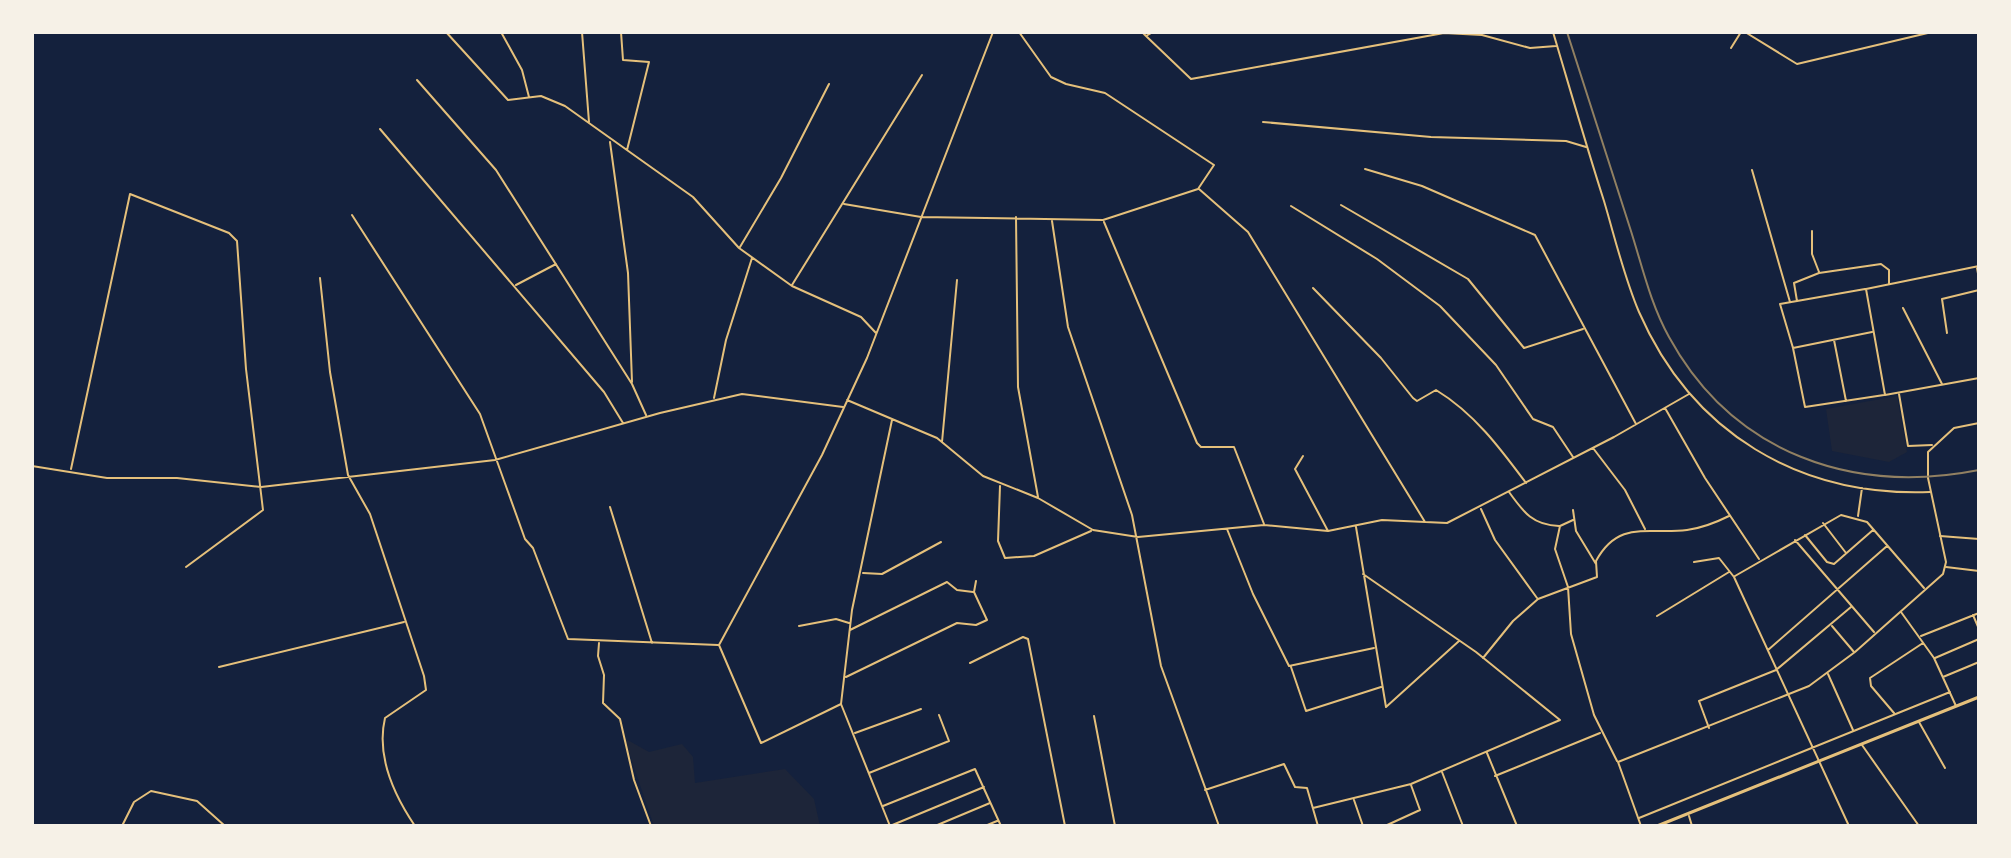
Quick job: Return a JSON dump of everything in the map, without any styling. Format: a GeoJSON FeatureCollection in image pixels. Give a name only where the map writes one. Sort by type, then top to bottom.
{"type":"FeatureCollection","features":[{"type":"Feature","properties":{"kind":"main road"},"geometry":{"type":"LineString","coordinates":[[1657,826],[1979,697]]}},
{"type":"Feature","properties":{"kind":"street"},"geometry":{"type":"LineString","coordinates":[[446,32],[508,100],[550,99],[589,123],[610,141],[693,197],[739,248],[792,286],[861,317],[877,334]]}},
{"type":"Feature","properties":{"kind":"street"},"geometry":{"type":"LineString","coordinates":[[501,32],[522,70],[529,98]]}},
{"type":"Feature","properties":{"kind":"street"},"geometry":{"type":"LineString","coordinates":[[582,32],[589,123]]}},
{"type":"Feature","properties":{"kind":"street"},"geometry":{"type":"LineString","coordinates":[[621,32],[623,60],[649,62],[627,152]]}},
{"type":"Feature","properties":{"kind":"street"},"geometry":{"type":"LineString","coordinates":[[841,704],[761,743],[737,694],[719,645],[844,407],[877,334],[993,32]]}},
{"type":"Feature","properties":{"kind":"street"},"geometry":{"type":"LineString","coordinates":[[844,204],[921,217],[1103,220],[1198,189],[1214,165],[1105,93],[1066,84],[1051,77],[1019,32]]}},
{"type":"Feature","properties":{"kind":"street"},"geometry":{"type":"LineString","coordinates":[[1142,32],[1189,79],[1444,33],[1482,35],[1530,48],[1557,45]]}},
{"type":"Feature","properties":{"kind":"street"},"geometry":{"type":"LineString","coordinates":[[1146,36],[1153,32]]}},
{"type":"Feature","properties":{"kind":"street"},"geometry":{"type":"LineString","coordinates":[[1553,32],[1638,310],[1689,394],[1728,431],[1770,458],[1814,478],[1862,488],[1931,492]]}},
{"type":"Feature","properties":{"kind":"street"},"geometry":{"type":"LineString","coordinates":[[1731,48],[1743,32],[1797,64],[1932,32]]}},
{"type":"Feature","properties":{"kind":"street"},"geometry":{"type":"LineString","coordinates":[[792,286],[922,75]]}},
{"type":"Feature","properties":{"kind":"street"},"geometry":{"type":"LineString","coordinates":[[417,80],[496,170],[632,384],[647,416]]}},
{"type":"Feature","properties":{"kind":"street"},"geometry":{"type":"LineString","coordinates":[[739,248],[781,178],[829,84]]}},
{"type":"Feature","properties":{"kind":"street"},"geometry":{"type":"LineString","coordinates":[[1263,122],[1431,137],[1566,141],[1587,147]]}},
{"type":"Feature","properties":{"kind":"street"},"geometry":{"type":"LineString","coordinates":[[380,129],[516,285],[604,392],[623,423]]}},
{"type":"Feature","properties":{"kind":"street"},"geometry":{"type":"LineString","coordinates":[[610,141],[628,273],[632,384]]}},
{"type":"Feature","properties":{"kind":"street"},"geometry":{"type":"LineString","coordinates":[[1365,169],[1422,186],[1535,235],[1637,425]]}},
{"type":"Feature","properties":{"kind":"street"},"geometry":{"type":"LineString","coordinates":[[1752,170],[1791,303]]}},
{"type":"Feature","properties":{"kind":"street"},"geometry":{"type":"LineString","coordinates":[[1198,189],[1248,232],[1426,523]]}},
{"type":"Feature","properties":{"kind":"street"},"geometry":{"type":"LineString","coordinates":[[71,471],[132,193],[229,233],[237,241],[246,369],[262,513],[186,567]]}},
{"type":"Feature","properties":{"kind":"street"},"geometry":{"type":"LineString","coordinates":[[1341,205],[1468,279],[1524,348],[1530,349],[1584,328]]}},
{"type":"Feature","properties":{"kind":"street"},"geometry":{"type":"LineString","coordinates":[[1291,206],[1377,259],[1440,306],[1496,365],[1533,419],[1553,427],[1574,458]]}},
{"type":"Feature","properties":{"kind":"street"},"geometry":{"type":"LineString","coordinates":[[352,215],[480,414],[495,460],[568,639],[719,645]]}},
{"type":"Feature","properties":{"kind":"street"},"geometry":{"type":"LineString","coordinates":[[1016,217],[1018,387],[1038,498]]}},
{"type":"Feature","properties":{"kind":"street"},"geometry":{"type":"LineString","coordinates":[[1052,219],[1056,267],[1068,327],[1138,537],[1161,666],[1219,826]]}},
{"type":"Feature","properties":{"kind":"street"},"geometry":{"type":"LineString","coordinates":[[1103,220],[1197,443],[1201,447],[1234,447],[1264,525]]}},
{"type":"Feature","properties":{"kind":"street"},"geometry":{"type":"LineString","coordinates":[[1812,231],[1812,254],[1819,273]]}},
{"type":"Feature","properties":{"kind":"street"},"geometry":{"type":"LineString","coordinates":[[713,399],[726,340],[752,256]]}},
{"type":"Feature","properties":{"kind":"street"},"geometry":{"type":"LineString","coordinates":[[516,285],[557,264]]}},
{"type":"Feature","properties":{"kind":"street"},"geometry":{"type":"LineString","coordinates":[[1797,302],[1794,283],[1819,273],[1881,264],[1889,270],[1889,285]]}},
{"type":"Feature","properties":{"kind":"street"},"geometry":{"type":"LineString","coordinates":[[1979,279],[1978,266],[1780,304],[1805,407],[1979,378]]}},
{"type":"Feature","properties":{"kind":"street"},"geometry":{"type":"LineString","coordinates":[[320,278],[330,372],[348,475],[370,514],[426,690],[385,718],[383,737],[388,774],[397,798],[415,826]]}},
{"type":"Feature","properties":{"kind":"street"},"geometry":{"type":"LineString","coordinates":[[942,443],[957,280]]}},
{"type":"Feature","properties":{"kind":"street"},"geometry":{"type":"LineString","coordinates":[[1313,288],[1381,358],[1413,398],[1417,401],[1436,390],[1458,405],[1492,439],[1526,483]]}},
{"type":"Feature","properties":{"kind":"street"},"geometry":{"type":"LineString","coordinates":[[1866,289],[1885,395]]}},
{"type":"Feature","properties":{"kind":"street"},"geometry":{"type":"LineString","coordinates":[[1947,333],[1942,299],[1979,290]]}},
{"type":"Feature","properties":{"kind":"street"},"geometry":{"type":"LineString","coordinates":[[1903,308],[1943,385]]}},
{"type":"Feature","properties":{"kind":"street"},"geometry":{"type":"LineString","coordinates":[[1793,348],[1872,332]]}},
{"type":"Feature","properties":{"kind":"street"},"geometry":{"type":"LineString","coordinates":[[1834,339],[1846,402]]}},
{"type":"Feature","properties":{"kind":"street"},"geometry":{"type":"LineString","coordinates":[[1899,393],[1908,446],[1932,445],[1954,428],[1979,423]]}},
{"type":"Feature","properties":{"kind":"street"},"geometry":{"type":"LineString","coordinates":[[32,466],[107,478],[177,478],[261,487],[495,460],[647,416],[742,394],[844,407]]}},
{"type":"Feature","properties":{"kind":"street"},"geometry":{"type":"LineString","coordinates":[[847,400],[942,443],[974,470],[1000,485],[1038,498],[1093,530],[1138,537],[1264,525],[1328,531],[1391,520],[1426,523],[1456,520],[1637,425],[1689,394]]}},
{"type":"Feature","properties":{"kind":"street"},"geometry":{"type":"LineString","coordinates":[[1665,408],[1729,516],[1760,560]]}},
{"type":"Feature","properties":{"kind":"street"},"geometry":{"type":"LineString","coordinates":[[892,419],[850,623],[841,704],[890,826],[985,787]]}},
{"type":"Feature","properties":{"kind":"street"},"geometry":{"type":"LineString","coordinates":[[1618,762],[1788,696],[1855,652],[1926,590],[1945,567],[1926,468],[1932,445]]}},
{"type":"Feature","properties":{"kind":"street"},"geometry":{"type":"LineString","coordinates":[[1593,448],[1625,490],[1645,530]]}},
{"type":"Feature","properties":{"kind":"street"},"geometry":{"type":"LineString","coordinates":[[1303,456],[1295,469],[1328,531]]}},
{"type":"Feature","properties":{"kind":"street"},"geometry":{"type":"LineString","coordinates":[[1000,485],[998,541],[1005,558],[1034,556],[1093,530]]}},
{"type":"Feature","properties":{"kind":"street"},"geometry":{"type":"LineString","coordinates":[[1858,518],[1862,488]]}},
{"type":"Feature","properties":{"kind":"street"},"geometry":{"type":"LineString","coordinates":[[1509,492],[1523,512],[1539,526],[1560,526],[1573,520]]}},
{"type":"Feature","properties":{"kind":"street"},"geometry":{"type":"LineString","coordinates":[[610,507],[653,644]]}},
{"type":"Feature","properties":{"kind":"street"},"geometry":{"type":"LineString","coordinates":[[1480,507],[1495,540],[1538,599]]}},
{"type":"Feature","properties":{"kind":"street"},"geometry":{"type":"LineString","coordinates":[[1483,658],[1513,621],[1538,599],[1597,577],[1596,565],[1573,520],[1573,510]]}},
{"type":"Feature","properties":{"kind":"street"},"geometry":{"type":"LineString","coordinates":[[1734,577],[1841,515],[1858,518],[1873,530],[1926,590]]}},
{"type":"Feature","properties":{"kind":"street"},"geometry":{"type":"LineString","coordinates":[[1596,565],[1601,551],[1617,536],[1645,530],[1684,530],[1729,516]]}},
{"type":"Feature","properties":{"kind":"street"},"geometry":{"type":"LineString","coordinates":[[1823,523],[1847,554]]}},
{"type":"Feature","properties":{"kind":"street"},"geometry":{"type":"LineString","coordinates":[[1356,526],[1387,707],[1459,641]]}},
{"type":"Feature","properties":{"kind":"street"},"geometry":{"type":"LineString","coordinates":[[1560,526],[1555,549],[1568,587],[1571,634],[1601,733],[1618,762],[1641,826]]}},
{"type":"Feature","properties":{"kind":"street"},"geometry":{"type":"LineString","coordinates":[[1227,528],[1253,594],[1291,666],[1306,711],[1382,686]]}},
{"type":"Feature","properties":{"kind":"street"},"geometry":{"type":"LineString","coordinates":[[1804,534],[1827,562],[1834,564],[1873,530]]}},
{"type":"Feature","properties":{"kind":"street"},"geometry":{"type":"LineString","coordinates":[[1940,536],[1979,539]]}},
{"type":"Feature","properties":{"kind":"street"},"geometry":{"type":"LineString","coordinates":[[1795,539],[1875,633]]}},
{"type":"Feature","properties":{"kind":"street"},"geometry":{"type":"LineString","coordinates":[[860,573],[882,574],[941,542]]}},
{"type":"Feature","properties":{"kind":"street"},"geometry":{"type":"LineString","coordinates":[[1767,650],[1887,546]]}},
{"type":"Feature","properties":{"kind":"street"},"geometry":{"type":"LineString","coordinates":[[1694,562],[1719,558],[1734,577],[1849,826]]}},
{"type":"Feature","properties":{"kind":"street"},"geometry":{"type":"LineString","coordinates":[[1945,567],[1979,571]]}},
{"type":"Feature","properties":{"kind":"street"},"geometry":{"type":"LineString","coordinates":[[1657,616],[1730,572]]}},
{"type":"Feature","properties":{"kind":"street"},"geometry":{"type":"LineString","coordinates":[[1313,808],[1411,784],[1560,719],[1483,658],[1363,574]]}},
{"type":"Feature","properties":{"kind":"street"},"geometry":{"type":"LineString","coordinates":[[846,677],[957,623],[965,626],[987,620],[974,592],[976,581]]}},
{"type":"Feature","properties":{"kind":"street"},"geometry":{"type":"LineString","coordinates":[[850,630],[947,582],[957,590],[974,592]]}},
{"type":"Feature","properties":{"kind":"street"},"geometry":{"type":"LineString","coordinates":[[1709,728],[1699,701],[1776,670],[1851,607]]}},
{"type":"Feature","properties":{"kind":"street"},"geometry":{"type":"LineString","coordinates":[[1900,611],[1934,658],[1956,706]]}},
{"type":"Feature","properties":{"kind":"street"},"geometry":{"type":"LineString","coordinates":[[1921,636],[1979,613]]}},
{"type":"Feature","properties":{"kind":"street"},"geometry":{"type":"LineString","coordinates":[[1973,615],[1979,629]]}},
{"type":"Feature","properties":{"kind":"street"},"geometry":{"type":"LineString","coordinates":[[799,626],[836,619],[850,623]]}},
{"type":"Feature","properties":{"kind":"street"},"geometry":{"type":"LineString","coordinates":[[219,667],[405,621]]}},
{"type":"Feature","properties":{"kind":"street"},"geometry":{"type":"LineString","coordinates":[[1832,625],[1855,652]]}},
{"type":"Feature","properties":{"kind":"street"},"geometry":{"type":"LineString","coordinates":[[970,663],[1023,637],[1028,639],[1065,826]]}},
{"type":"Feature","properties":{"kind":"street"},"geometry":{"type":"LineString","coordinates":[[1934,658],[1979,639]]}},
{"type":"Feature","properties":{"kind":"street"},"geometry":{"type":"LineString","coordinates":[[599,642],[603,703],[620,719],[634,780],[651,826]]}},
{"type":"Feature","properties":{"kind":"street"},"geometry":{"type":"LineString","coordinates":[[1894,713],[1871,686],[1870,678],[1924,642]]}},
{"type":"Feature","properties":{"kind":"street"},"geometry":{"type":"LineString","coordinates":[[1291,666],[1376,647]]}},
{"type":"Feature","properties":{"kind":"street"},"geometry":{"type":"LineString","coordinates":[[1943,677],[1979,662]]}},
{"type":"Feature","properties":{"kind":"street"},"geometry":{"type":"LineString","coordinates":[[1827,673],[1854,730]]}},
{"type":"Feature","properties":{"kind":"street"},"geometry":{"type":"LineString","coordinates":[[1638,818],[1950,692]]}},
{"type":"Feature","properties":{"kind":"street"},"geometry":{"type":"LineString","coordinates":[[853,734],[921,709]]}},
{"type":"Feature","properties":{"kind":"street"},"geometry":{"type":"LineString","coordinates":[[867,774],[949,741],[939,715]]}},
{"type":"Feature","properties":{"kind":"street"},"geometry":{"type":"LineString","coordinates":[[1094,716],[1115,826]]}},
{"type":"Feature","properties":{"kind":"street"},"geometry":{"type":"LineString","coordinates":[[1918,721],[1945,768]]}},
{"type":"Feature","properties":{"kind":"street"},"geometry":{"type":"LineString","coordinates":[[1495,776],[1601,733]]}},
{"type":"Feature","properties":{"kind":"street"},"geometry":{"type":"LineString","coordinates":[[1862,744],[1919,826]]}},
{"type":"Feature","properties":{"kind":"street"},"geometry":{"type":"LineString","coordinates":[[1486,752],[1517,826]]}},
{"type":"Feature","properties":{"kind":"street"},"geometry":{"type":"LineString","coordinates":[[1204,791],[1284,764],[1295,787],[1306,787],[1318,826]]}},
{"type":"Feature","properties":{"kind":"street"},"geometry":{"type":"LineString","coordinates":[[881,807],[975,769],[1001,826]]}},
{"type":"Feature","properties":{"kind":"street"},"geometry":{"type":"LineString","coordinates":[[1441,770],[1463,826]]}},
{"type":"Feature","properties":{"kind":"street"},"geometry":{"type":"LineString","coordinates":[[1385,826],[1420,810],[1411,784]]}},
{"type":"Feature","properties":{"kind":"street"},"geometry":{"type":"LineString","coordinates":[[122,826],[134,802],[151,791],[197,801],[225,826]]}},
{"type":"Feature","properties":{"kind":"street"},"geometry":{"type":"LineString","coordinates":[[1354,799],[1363,826]]}},
{"type":"Feature","properties":{"kind":"street"},"geometry":{"type":"LineString","coordinates":[[935,826],[991,803]]}},
{"type":"Feature","properties":{"kind":"street"},"geometry":{"type":"LineString","coordinates":[[1688,815],[1692,826]]}},
{"type":"Feature","properties":{"kind":"street"},"geometry":{"type":"LineString","coordinates":[[985,826],[998,820]]}},
{"type":"Feature","properties":{"kind":"shaded area"},"geometry":{"type":"Polygon","coordinates":[[[1897,396],[1907,452],[1889,462],[1832,451],[1826,409],[1897,396]]]}},
{"type":"Feature","properties":{"kind":"shaded area"},"geometry":{"type":"Polygon","coordinates":[[[624,738],[649,752],[682,744],[693,757],[695,783],[785,769],[814,799],[820,826],[654,826],[624,738]]]}},
{"type":"Feature","properties":{"kind":"railway"},"geometry":{"type":"LineString","coordinates":[[1567,32],[1657,311],[1669,337],[1696,377],[1727,411],[1762,437],[1801,457],[1842,470],[1886,476],[1932,476],[1979,470]]}}]}
